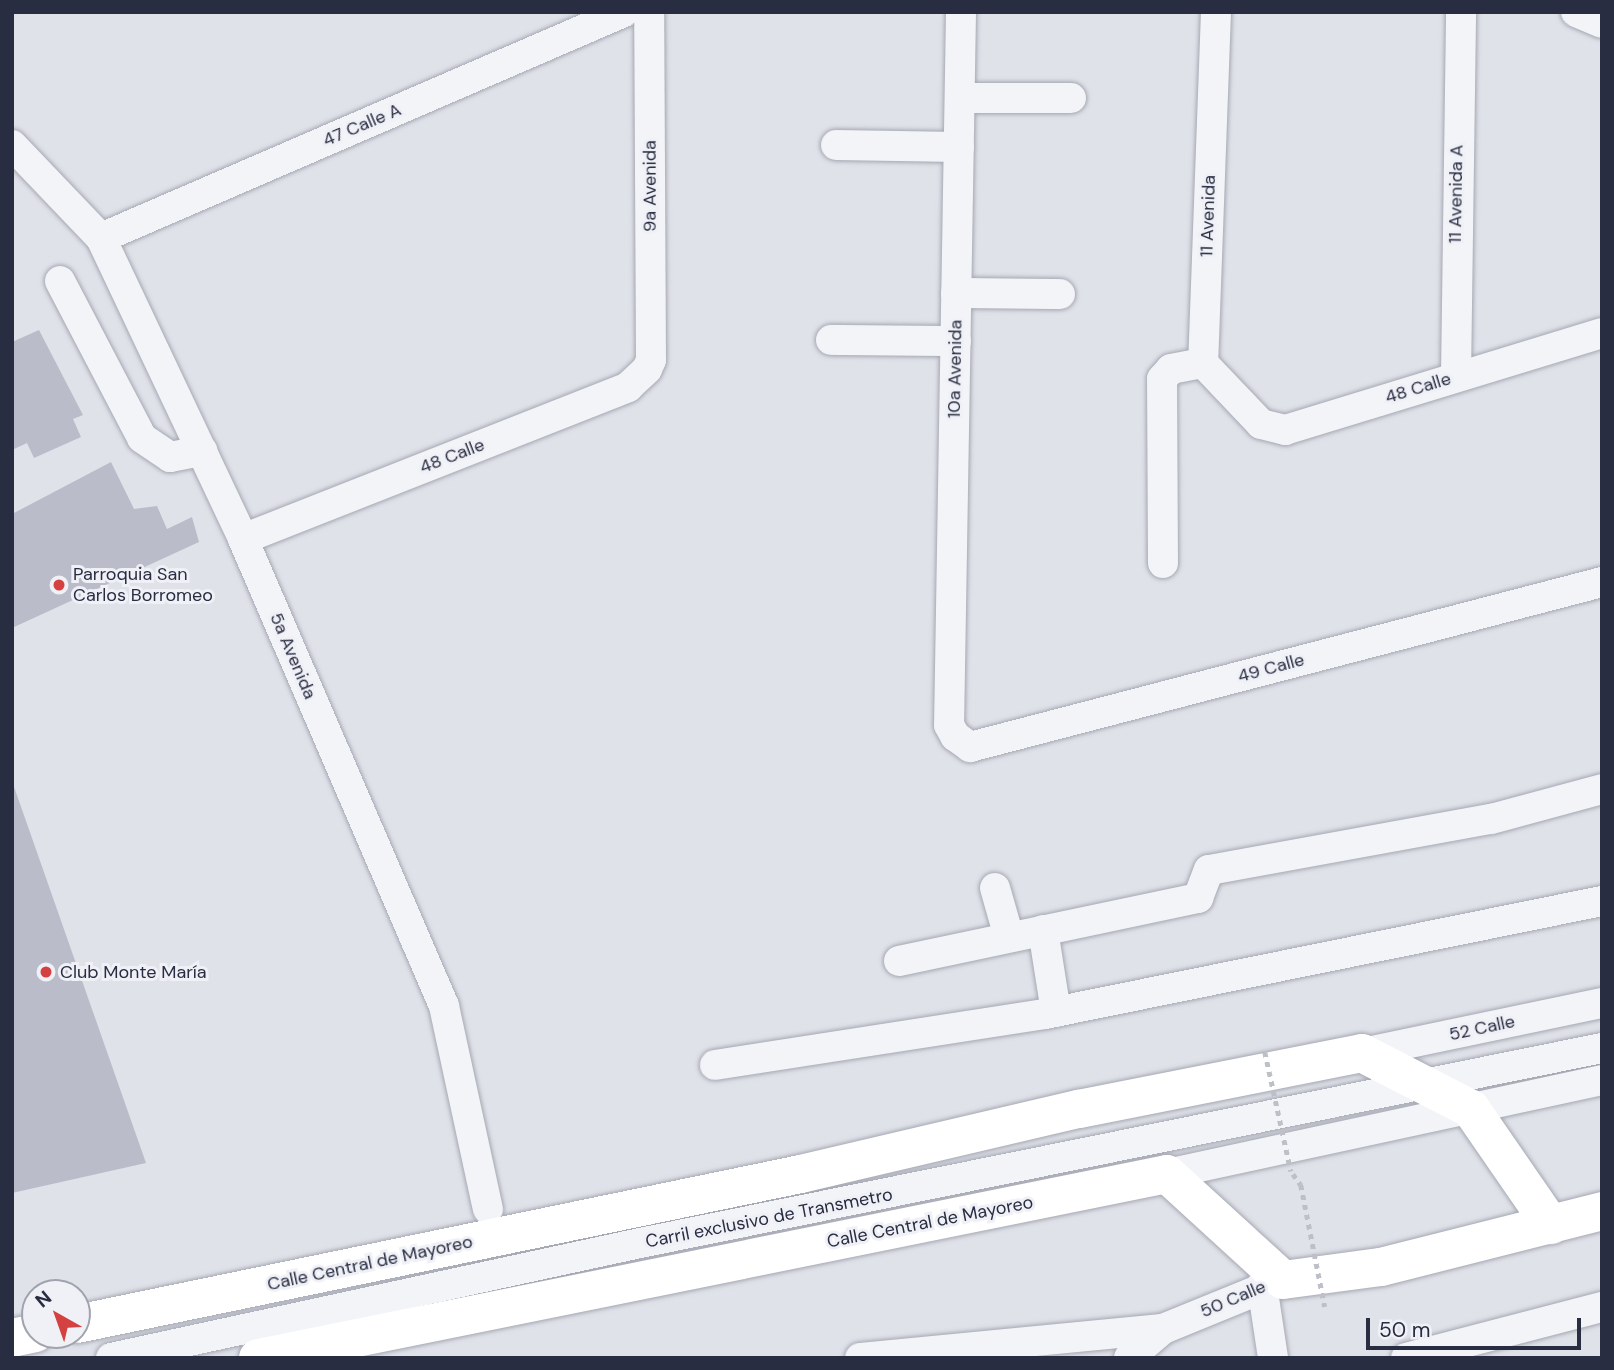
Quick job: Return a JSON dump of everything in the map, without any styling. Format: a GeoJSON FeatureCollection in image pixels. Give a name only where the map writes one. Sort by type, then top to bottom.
{"type":"FeatureCollection","features":[{"type":"Feature","properties":{"kind":"main road"},"geometry":{"type":"LineString","coordinates":[[1362,1053],[1429,1085],[1471,1109],[1551,1225]]}},
{"type":"Feature","properties":{"kind":"main road","name":"Calle Central de Mayoreo"},"geometry":{"type":"LineString","coordinates":[[91,1321],[801,1174],[1079,1109],[1362,1053]]}},
{"type":"Feature","properties":{"kind":"main road"},"geometry":{"type":"LineString","coordinates":[[1167,1174],[1272,1282]]}},
{"type":"Feature","properties":{"kind":"main road","name":"Calle Central de Mayoreo"},"geometry":{"type":"LineString","coordinates":[[258,1358],[1167,1174]]}},
{"type":"Feature","properties":{"kind":"main road","name":"50 Calle"},"geometry":{"type":"LineString","coordinates":[[1272,1282],[1381,1267],[1602,1211]]}},
{"type":"Feature","properties":{"kind":"street","name":"47 Calle A"},"geometry":{"type":"LineString","coordinates":[[101,238],[624,12]]}},
{"type":"Feature","properties":{"kind":"street","name":"9a Avenida"},"geometry":{"type":"LineString","coordinates":[[649,12],[651,360]]}},
{"type":"Feature","properties":{"kind":"street","name":"10a Avenida"},"geometry":{"type":"LineString","coordinates":[[949,725],[961,12]]}},
{"type":"Feature","properties":{"kind":"street","name":"11 Avenida"},"geometry":{"type":"LineString","coordinates":[[1203,363],[1216,12]]}},
{"type":"Feature","properties":{"kind":"street","name":"11 Avenida A"},"geometry":{"type":"LineString","coordinates":[[1456,376],[1461,12]]}},
{"type":"Feature","properties":{"kind":"street"},"geometry":{"type":"LineString","coordinates":[[1576,12],[1602,23]]}},
{"type":"Feature","properties":{"kind":"street"},"geometry":{"type":"LineString","coordinates":[[960,98],[1071,98]]}},
{"type":"Feature","properties":{"kind":"street","name":"5a Avenida"},"geometry":{"type":"LineString","coordinates":[[12,145],[101,238],[243,539],[444,1006],[488,1209]]}},
{"type":"Feature","properties":{"kind":"street"},"geometry":{"type":"LineString","coordinates":[[836,145],[959,147]]}},
{"type":"Feature","properties":{"kind":"street"},"geometry":{"type":"LineString","coordinates":[[60,281],[142,438],[170,457],[202,452]]}},
{"type":"Feature","properties":{"kind":"street"},"geometry":{"type":"LineString","coordinates":[[956,293],[1060,294]]}},
{"type":"Feature","properties":{"kind":"street","name":"48 Calle"},"geometry":{"type":"LineString","coordinates":[[1203,363],[1240,406],[1261,424],[1285,430],[1602,333]]}},
{"type":"Feature","properties":{"kind":"street"},"geometry":{"type":"LineString","coordinates":[[831,340],[956,341]]}},
{"type":"Feature","properties":{"kind":"street","name":"48 Calle"},"geometry":{"type":"LineString","coordinates":[[243,539],[628,387],[651,360]]}},
{"type":"Feature","properties":{"kind":"street"},"geometry":{"type":"LineString","coordinates":[[1163,563],[1162,379],[1171,369],[1203,363]]}},
{"type":"Feature","properties":{"kind":"street","name":"49 Calle"},"geometry":{"type":"LineString","coordinates":[[949,725],[955,736],[970,747],[1602,582]]}},
{"type":"Feature","properties":{"kind":"street"},"geometry":{"type":"LineString","coordinates":[[899,961],[1198,898],[1209,870],[1491,819],[1602,789]]}},
{"type":"Feature","properties":{"kind":"street"},"geometry":{"type":"LineString","coordinates":[[995,888],[1009,937]]}},
{"type":"Feature","properties":{"kind":"street"},"geometry":{"type":"LineString","coordinates":[[715,1065],[1056,1012],[1602,901]]}},
{"type":"Feature","properties":{"kind":"street"},"geometry":{"type":"LineString","coordinates":[[1042,930],[1056,1012]]}},
{"type":"Feature","properties":{"kind":"street","name":"52 Calle"},"geometry":{"type":"LineString","coordinates":[[1362,1053],[1602,1003]]}},
{"type":"Feature","properties":{"kind":"street","name":"Carril exclusivo de Transmetro"},"geometry":{"type":"LineString","coordinates":[[111,1358],[645,1242],[1602,1048]]}},
{"type":"Feature","properties":{"kind":"street","name":"Calle Central de Mayoreo"},"geometry":{"type":"LineString","coordinates":[[1167,1174],[1602,1080]]}},
{"type":"Feature","properties":{"kind":"street"},"geometry":{"type":"LineString","coordinates":[[1272,1282],[1273,1358]]}},
{"type":"Feature","properties":{"kind":"street","name":"50 Calle"},"geometry":{"type":"LineString","coordinates":[[860,1358],[1163,1329],[1272,1282]]}},
{"type":"Feature","properties":{"kind":"street"},"geometry":{"type":"LineString","coordinates":[[1406,1358],[1602,1307]]}},
{"type":"Feature","properties":{"kind":"street"},"geometry":{"type":"LineString","coordinates":[[1129,1358],[1163,1329]]}},
{"type":"Feature","properties":{"kind":"path"},"geometry":{"type":"LineString","coordinates":[[1265,1052],[1291,1171]]}},
{"type":"Feature","properties":{"kind":"path"},"geometry":{"type":"LineString","coordinates":[[1301,1185],[1325,1307]]}},
{"type":"Feature","properties":{"kind":"building"},"geometry":{"type":"Polygon","coordinates":[[[39,330],[83,415],[73,419],[81,437],[34,458],[27,443],[12,450],[12,342],[39,330]]]}},
{"type":"Feature","properties":{"kind":"building","name":"Parroquia San Carlos Borromeo"},"geometry":{"type":"Polygon","coordinates":[[[111,462],[134,509],[157,506],[167,529],[192,517],[199,542],[12,628],[12,514],[111,462]]]}},
{"type":"Feature","properties":{"kind":"building","name":"Club Monte María"},"geometry":{"type":"Polygon","coordinates":[[[12,781],[146,1163],[12,1193],[12,781]]]}},
{"type":"Feature","properties":{"kind":"place","name":"Parroquia San Carlos Borromeo"},"geometry":{"type":"Point","coordinates":[59,585]}},
{"type":"Feature","properties":{"kind":"place","name":"Club Monte María"},"geometry":{"type":"Point","coordinates":[46,972]}}]}
